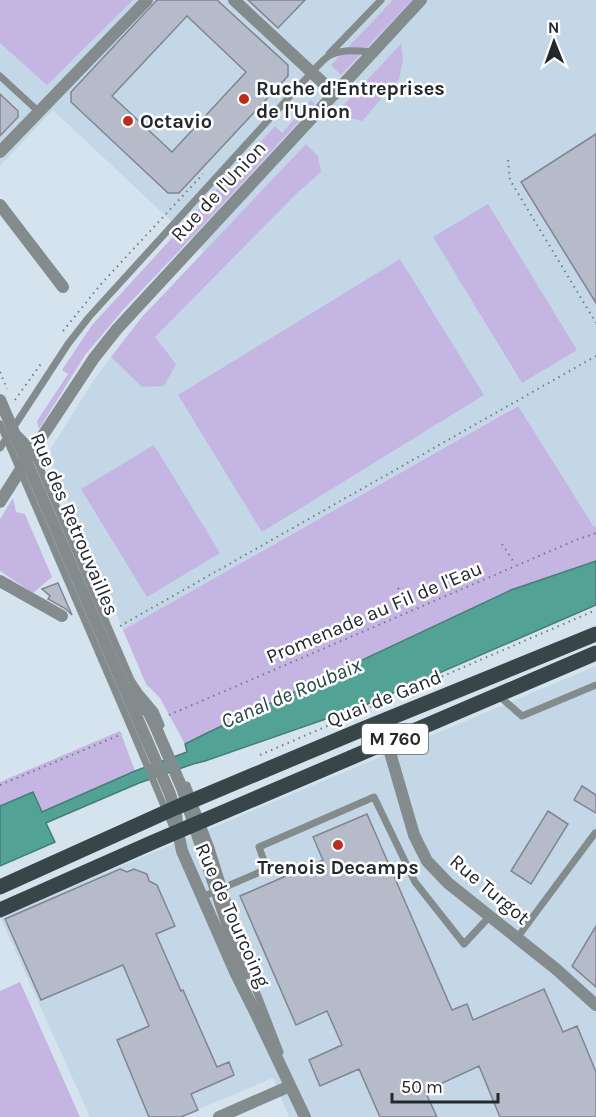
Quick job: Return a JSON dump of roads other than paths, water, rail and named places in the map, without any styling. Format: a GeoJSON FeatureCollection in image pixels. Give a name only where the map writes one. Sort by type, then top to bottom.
{"type":"FeatureCollection","features":[{"type":"Feature","properties":{"kind":"main road","name":"Quai de Gand"},"geometry":{"type":"LineString","coordinates":[[176,802],[596,634]]}},
{"type":"Feature","properties":{"kind":"main road","name":"Quai de Gand"},"geometry":{"type":"LineString","coordinates":[[198,823],[596,653]]}},
{"type":"Feature","properties":{"kind":"main road","name":"M 760"},"geometry":{"type":"LineString","coordinates":[[0,887],[176,802]]}},
{"type":"Feature","properties":{"kind":"main road","name":"M 760"},"geometry":{"type":"LineString","coordinates":[[0,910],[198,823]]}},
{"type":"Feature","properties":{"kind":"street"},"geometry":{"type":"LineString","coordinates":[[0,152],[147,0]]}},
{"type":"Feature","properties":{"kind":"street"},"geometry":{"type":"LineString","coordinates":[[234,0],[335,94]]}},
{"type":"Feature","properties":{"kind":"street","name":"Rue de l'Union"},"geometry":{"type":"LineString","coordinates":[[0,502],[102,347],[117,329],[422,0]]}},
{"type":"Feature","properties":{"kind":"street"},"geometry":{"type":"LineString","coordinates":[[0,205],[63,286]]}},
{"type":"Feature","properties":{"kind":"street","name":"Rue des Retrouvailles"},"geometry":{"type":"LineString","coordinates":[[4,396],[10,434],[26,461],[114,663],[137,734],[176,802]]}},
{"type":"Feature","properties":{"kind":"street"},"geometry":{"type":"LineString","coordinates":[[0,581],[62,616]]}},
{"type":"Feature","properties":{"kind":"street","name":"Rue des Retrouvailles"},"geometry":{"type":"LineString","coordinates":[[114,663],[160,730],[184,787]]}},
{"type":"Feature","properties":{"kind":"street","name":"Rue Turgot"},"geometry":{"type":"LineString","coordinates":[[387,742],[414,835],[427,861],[448,883],[556,969],[596,1005]]}},
{"type":"Feature","properties":{"kind":"street","name":"Rue de Tourcoing"},"geometry":{"type":"LineString","coordinates":[[184,787],[176,802],[177,832],[182,851],[236,974],[303,1112]]}},
{"type":"Feature","properties":{"kind":"street","name":"Rue de Tourcoing"},"geometry":{"type":"LineString","coordinates":[[176,802],[198,823],[257,1016]]}},
{"type":"Feature","properties":{"kind":"street"},"geometry":{"type":"LineString","coordinates":[[219,1117],[290,1086]]}},
{"type":"Feature","properties":{"kind":"lane"},"geometry":{"type":"LineString","coordinates":[[0,448],[89,317],[312,72],[381,0]]}},
{"type":"Feature","properties":{"kind":"lane"},"geometry":{"type":"LineString","coordinates":[[326,58],[342,52],[373,52]]}},
{"type":"Feature","properties":{"kind":"lane"},"geometry":{"type":"LineString","coordinates":[[0,75],[39,112]]}},
{"type":"Feature","properties":{"kind":"lane"},"geometry":{"type":"LineString","coordinates":[[0,424],[10,434]]}},
{"type":"Feature","properties":{"kind":"lane"},"geometry":{"type":"LineString","coordinates":[[26,461],[131,680],[155,711],[160,730]]}},
{"type":"Feature","properties":{"kind":"lane"},"geometry":{"type":"LineString","coordinates":[[26,461],[137,734]]}},
{"type":"Feature","properties":{"kind":"lane"},"geometry":{"type":"LineString","coordinates":[[498,695],[522,716],[596,685]]}},
{"type":"Feature","properties":{"kind":"lane"},"geometry":{"type":"LineString","coordinates":[[202,897],[267,869],[259,847],[374,797],[415,882],[464,944],[490,916]]}},
{"type":"Feature","properties":{"kind":"lane"},"geometry":{"type":"LineString","coordinates":[[517,938],[595,833]]}},
{"type":"Feature","properties":{"kind":"lane"},"geometry":{"type":"LineString","coordinates":[[220,889],[303,1112]]}},
{"type":"Feature","properties":{"kind":"place","name":"Ruche d'Entreprises de l'Union"},"geometry":{"type":"Point","coordinates":[244,99]}},
{"type":"Feature","properties":{"kind":"place","name":"Octavio"},"geometry":{"type":"Point","coordinates":[128,121]}},
{"type":"Feature","properties":{"kind":"place","name":"Trenois Decamps"},"geometry":{"type":"Point","coordinates":[338,845]}},
{"type":"Feature","properties":{"kind":"water label","name":"Canal de Roubaix"},"geometry":{"type":"Point","coordinates":[291,693]}}]}
